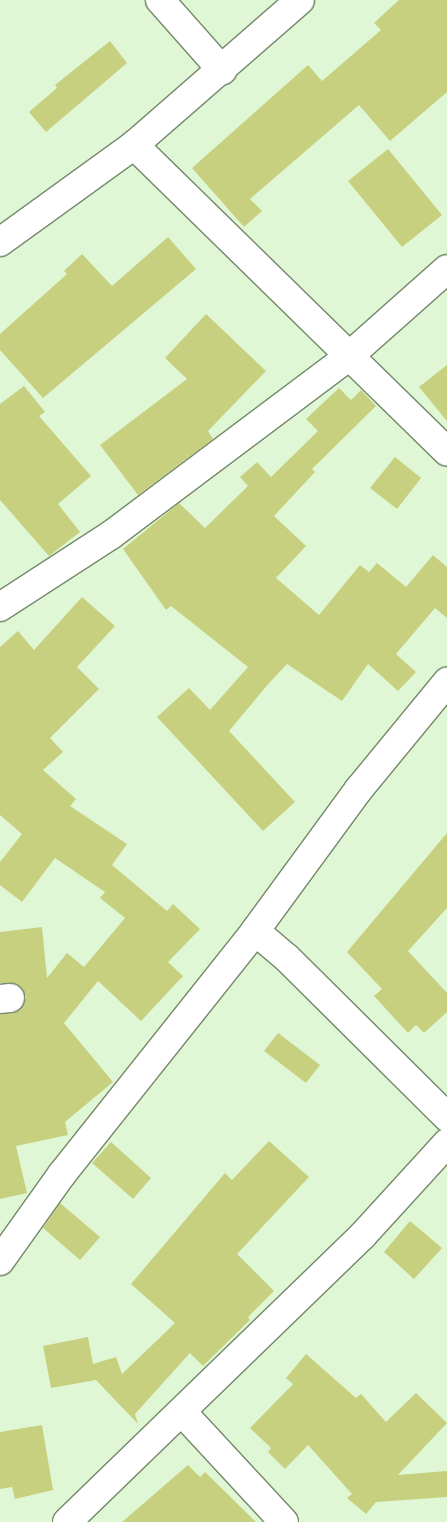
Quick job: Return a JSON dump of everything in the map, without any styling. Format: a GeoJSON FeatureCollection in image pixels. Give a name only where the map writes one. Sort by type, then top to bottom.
{"type":"FeatureCollection","features":[{"type":"Feature","properties":{"kind":"street"},"geometry":{"type":"LineString","coordinates":[[160,0],[222,70]]}},
{"type":"Feature","properties":{"kind":"street"},"geometry":{"type":"LineString","coordinates":[[0,242],[134,145],[300,0]]}},
{"type":"Feature","properties":{"kind":"street"},"geometry":{"type":"LineString","coordinates":[[134,145],[348,357],[447,451]]}},
{"type":"Feature","properties":{"kind":"street"},"geometry":{"type":"LineString","coordinates":[[0,607],[111,534],[348,357],[447,268]]}},
{"type":"Feature","properties":{"kind":"street"},"geometry":{"type":"LineString","coordinates":[[0,1261],[62,1174],[255,930],[358,789],[447,682]]}},
{"type":"Feature","properties":{"kind":"street"},"geometry":{"type":"LineString","coordinates":[[255,930],[288,958],[447,1117]]}},
{"type":"Feature","properties":{"kind":"street"},"geometry":{"type":"LineString","coordinates":[[67,1522],[363,1235],[447,1143]]}},
{"type":"Feature","properties":{"kind":"street"},"geometry":{"type":"LineString","coordinates":[[182,1412],[284,1522]]}},
{"type":"Feature","properties":{"kind":"building"},"geometry":{"type":"Polygon","coordinates":[[[399,0],[447,0],[447,92],[390,141],[359,105],[250,199],[262,211],[244,227],[192,168],[308,65],[322,81],[381,30],[374,23],[399,0]]]}},
{"type":"Feature","properties":{"kind":"building"},"geometry":{"type":"Polygon","coordinates":[[[110,41],[127,63],[46,132],[29,112],[57,88],[55,85],[110,41]]]}},
{"type":"Feature","properties":{"kind":"building"},"geometry":{"type":"Polygon","coordinates":[[[388,149],[442,215],[402,247],[348,181],[388,149]]]}},
{"type":"Feature","properties":{"kind":"building"},"geometry":{"type":"Polygon","coordinates":[[[168,237],[196,269],[43,398],[0,350],[0,334],[67,274],[64,271],[82,254],[112,286],[168,237]]]}},
{"type":"Feature","properties":{"kind":"building"},"geometry":{"type":"Polygon","coordinates":[[[206,314],[266,371],[208,431],[213,439],[138,495],[100,445],[187,379],[165,358],[206,314]]]}},
{"type":"Feature","properties":{"kind":"building"},"geometry":{"type":"Polygon","coordinates":[[[447,365],[447,421],[419,387],[447,365]]]}},
{"type":"Feature","properties":{"kind":"building"},"geometry":{"type":"Polygon","coordinates":[[[24,386],[45,412],[39,416],[91,476],[58,504],[80,532],[49,556],[0,500],[0,404],[24,386]]]}},
{"type":"Feature","properties":{"kind":"building"},"geometry":{"type":"Polygon","coordinates":[[[339,388],[351,400],[361,390],[376,406],[312,469],[315,472],[274,516],[306,546],[276,578],[319,615],[360,565],[369,572],[377,563],[406,587],[433,555],[447,567],[447,618],[435,608],[396,654],[416,672],[398,691],[368,664],[342,701],[287,664],[270,682],[229,731],[295,802],[263,831],[157,717],[189,688],[210,710],[248,667],[171,606],[166,610],[123,549],[179,503],[205,528],[248,486],[240,477],[257,462],[271,477],[318,431],[306,419],[339,388]]]}},
{"type":"Feature","properties":{"kind":"building"},"geometry":{"type":"Polygon","coordinates":[[[395,457],[421,478],[397,509],[370,488],[395,457]]]}},
{"type":"Feature","properties":{"kind":"building"},"geometry":{"type":"Polygon","coordinates":[[[82,597],[115,626],[77,667],[99,689],[50,738],[63,752],[43,770],[76,799],[70,806],[127,844],[112,865],[167,911],[173,904],[200,929],[168,962],[183,976],[141,1021],[98,981],[64,1023],[113,1082],[65,1122],[68,1135],[16,1146],[27,1193],[0,1199],[0,1014],[19,1011],[26,997],[17,984],[0,983],[0,932],[42,927],[47,978],[67,953],[84,967],[125,918],[100,898],[105,892],[55,858],[22,902],[0,885],[0,862],[22,834],[0,815],[0,647],[18,631],[34,650],[82,597]]]}},
{"type":"Feature","properties":{"kind":"building"},"geometry":{"type":"Polygon","coordinates":[[[447,833],[447,908],[408,951],[447,993],[447,1012],[424,1033],[416,1025],[408,1033],[374,996],[382,989],[347,952],[447,833]]]}},
{"type":"Feature","properties":{"kind":"building"},"geometry":{"type":"Polygon","coordinates":[[[278,1033],[320,1065],[306,1083],[264,1051],[278,1033]]]}},
{"type":"Feature","properties":{"kind":"building"},"geometry":{"type":"Polygon","coordinates":[[[269,1141],[309,1177],[237,1254],[274,1291],[248,1317],[250,1320],[203,1366],[190,1353],[135,1414],[138,1424],[96,1380],[51,1388],[43,1346],[88,1337],[93,1364],[116,1357],[122,1374],[175,1323],[131,1284],[225,1173],[232,1180],[269,1141]]]}},
{"type":"Feature","properties":{"kind":"building"},"geometry":{"type":"Polygon","coordinates":[[[111,1142],[151,1178],[133,1199],[92,1163],[111,1142]]]}},
{"type":"Feature","properties":{"kind":"building"},"geometry":{"type":"Polygon","coordinates":[[[60,1203],[100,1237],[80,1260],[43,1228],[60,1203]]]}},
{"type":"Feature","properties":{"kind":"building"},"geometry":{"type":"Polygon","coordinates":[[[410,1221],[442,1248],[414,1279],[384,1252],[410,1221]]]}},
{"type":"Feature","properties":{"kind":"building"},"geometry":{"type":"Polygon","coordinates":[[[306,1354],[356,1398],[361,1394],[386,1422],[416,1393],[447,1423],[398,1475],[447,1471],[447,1497],[376,1502],[366,1514],[347,1498],[352,1494],[308,1445],[285,1469],[268,1452],[271,1448],[250,1428],[293,1384],[286,1378],[306,1354]]]}},
{"type":"Feature","properties":{"kind":"building"},"geometry":{"type":"Polygon","coordinates":[[[42,1425],[53,1490],[15,1499],[12,1487],[0,1489],[0,1432],[42,1425]]]}},
{"type":"Feature","properties":{"kind":"building"},"geometry":{"type":"Polygon","coordinates":[[[188,1465],[200,1477],[205,1472],[256,1522],[122,1522],[188,1465]]]}}]}
